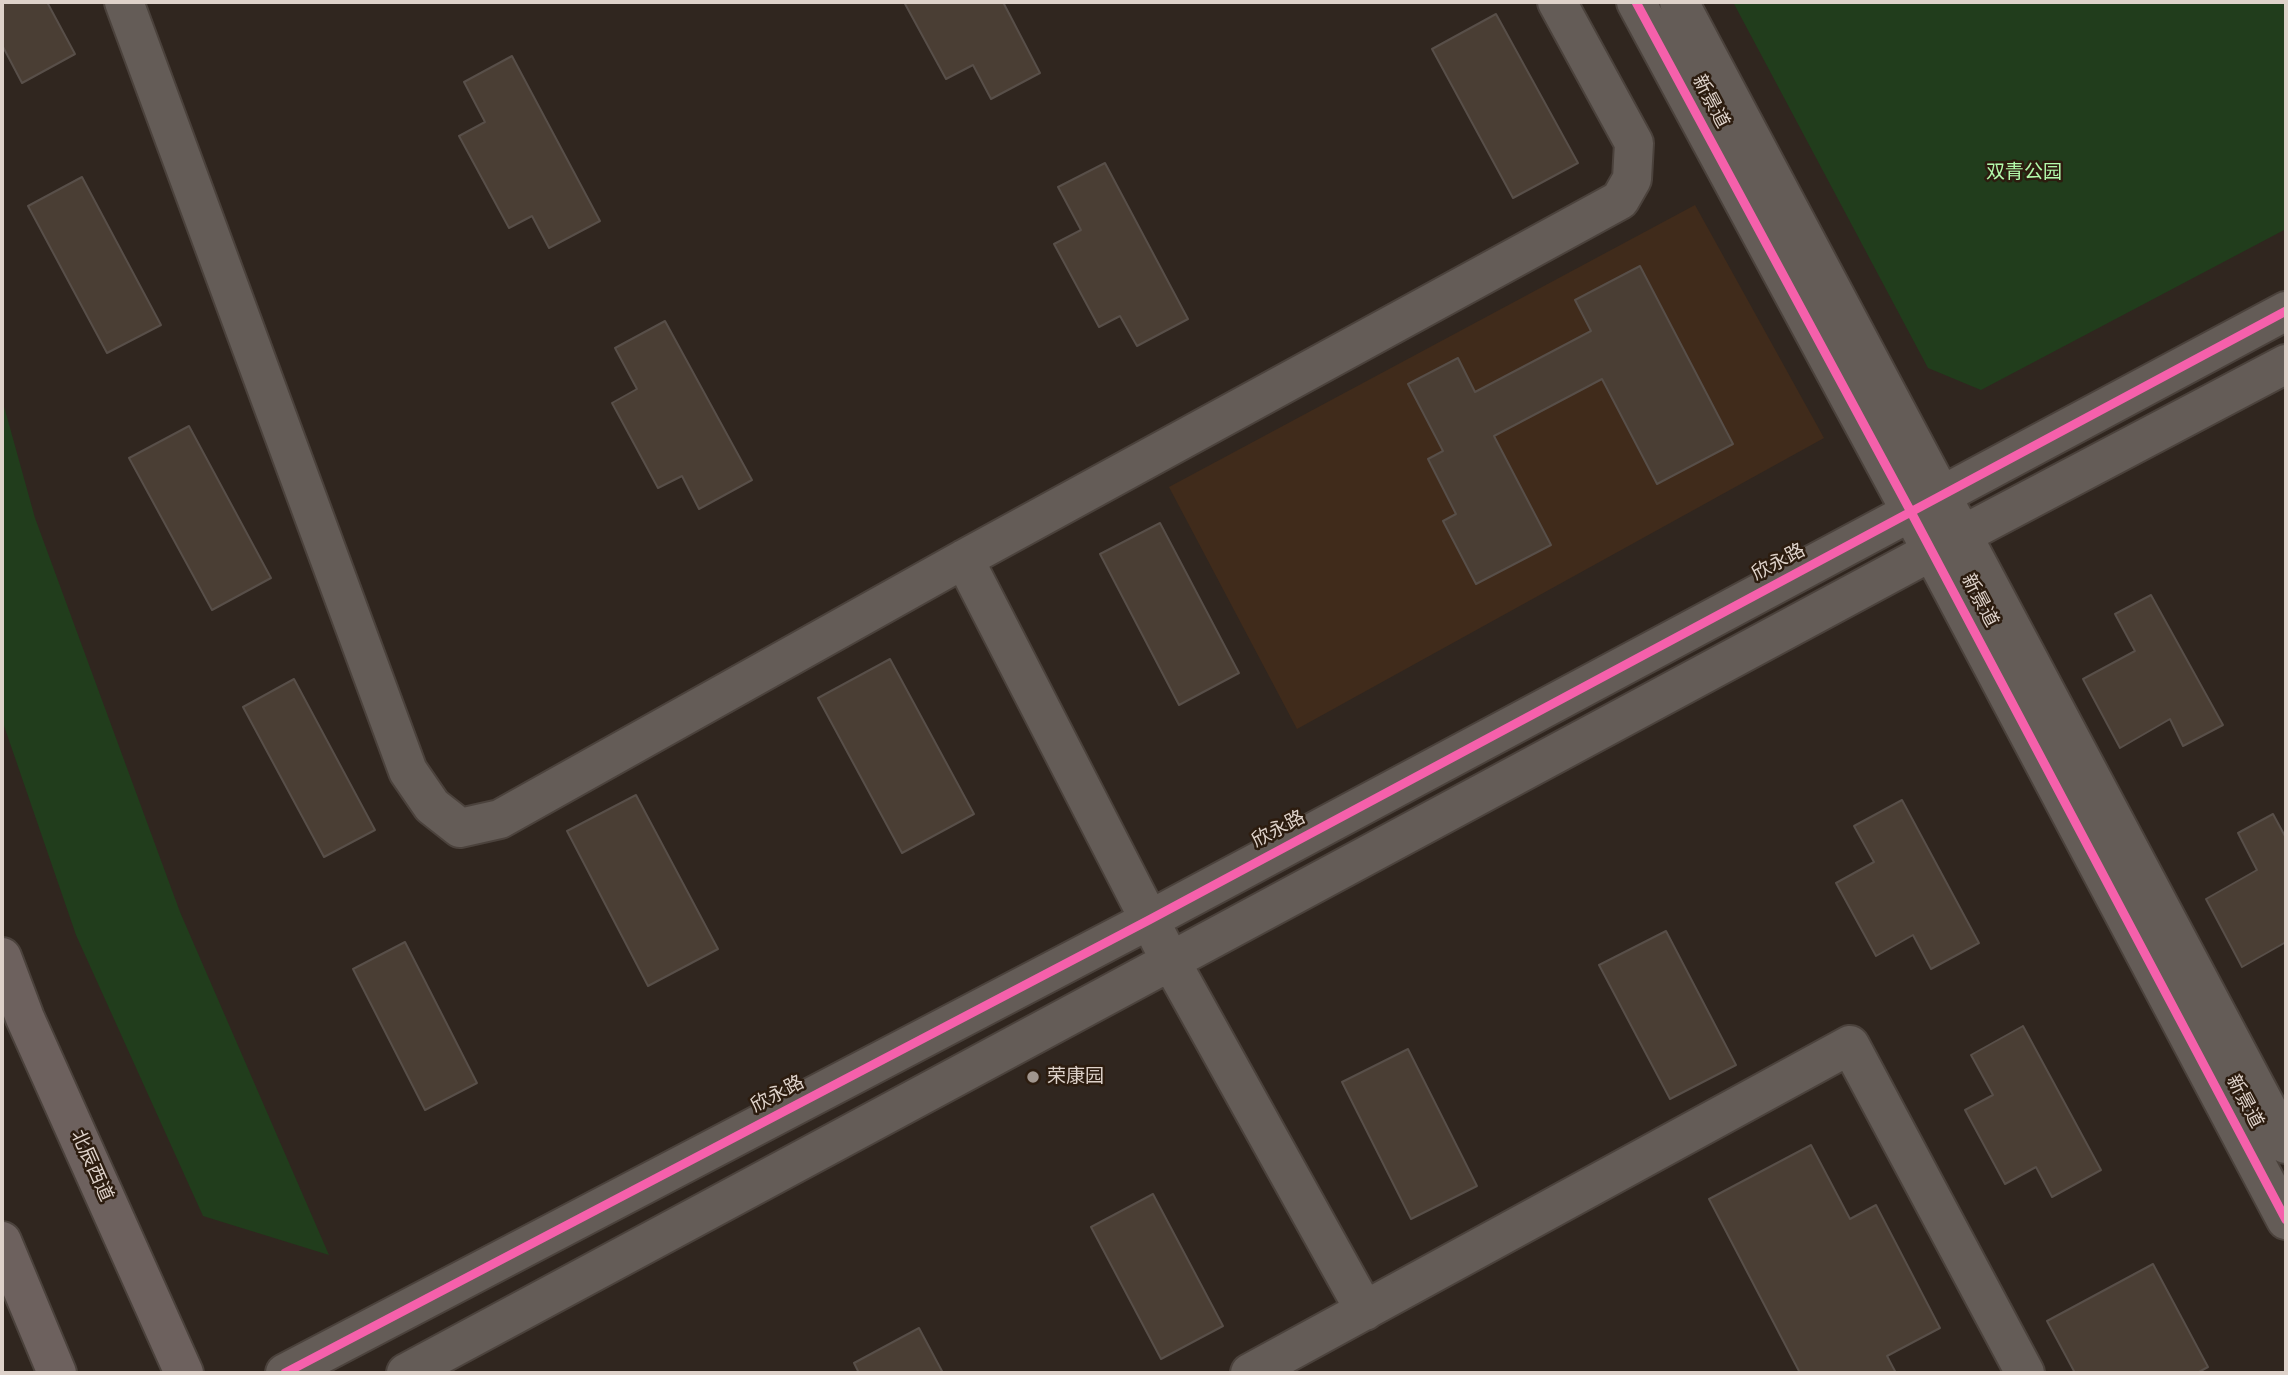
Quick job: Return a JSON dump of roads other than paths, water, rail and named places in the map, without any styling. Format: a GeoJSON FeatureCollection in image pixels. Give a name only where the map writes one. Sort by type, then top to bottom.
{"type":"FeatureCollection","features":[{"type":"Feature","properties":{"kind":"main road","name":"北辰西道"},"geometry":{"type":"LineString","coordinates":[[2,957],[30,1030],[184,1373]]}},
{"type":"Feature","properties":{"kind":"main road"},"geometry":{"type":"LineString","coordinates":[[2,1241],[57,1373]]}},
{"type":"Feature","properties":{"kind":"street"},"geometry":{"type":"LineString","coordinates":[[124,2],[408,771],[432,806],[460,828],[500,819],[964,559],[1620,200],[1632,179],[1634,143],[1557,2]]}},
{"type":"Feature","properties":{"kind":"street","name":"新景道"},"geometry":{"type":"LineString","coordinates":[[1636,2],[1926,504],[2286,1144]]}},
{"type":"Feature","properties":{"kind":"street","name":"新景道"},"geometry":{"type":"LineString","coordinates":[[1679,2],[1926,504]]}},
{"type":"Feature","properties":{"kind":"street","name":"欣永路"},"geometry":{"type":"LineString","coordinates":[[285,1373],[1149,920],[2286,311]]}},
{"type":"Feature","properties":{"kind":"street"},"geometry":{"type":"LineString","coordinates":[[406,1373],[1170,960],[2286,364]]}},
{"type":"Feature","properties":{"kind":"street","name":"新景道"},"geometry":{"type":"LineString","coordinates":[[1947,543],[2286,1220]]}},
{"type":"Feature","properties":{"kind":"street"},"geometry":{"type":"LineString","coordinates":[[964,559],[1170,960],[1364,1311]]}},
{"type":"Feature","properties":{"kind":"street"},"geometry":{"type":"LineString","coordinates":[[1250,1373],[1850,1045],[2025,1373]]}},
{"type":"Feature","properties":{"kind":"place","name":"荣康园"},"geometry":{"type":"Point","coordinates":[1033,1077]}},
{"type":"Feature","properties":{"kind":"park label","name":"双青公园"},"geometry":{"type":"Point","coordinates":[2024,173]}}]}
